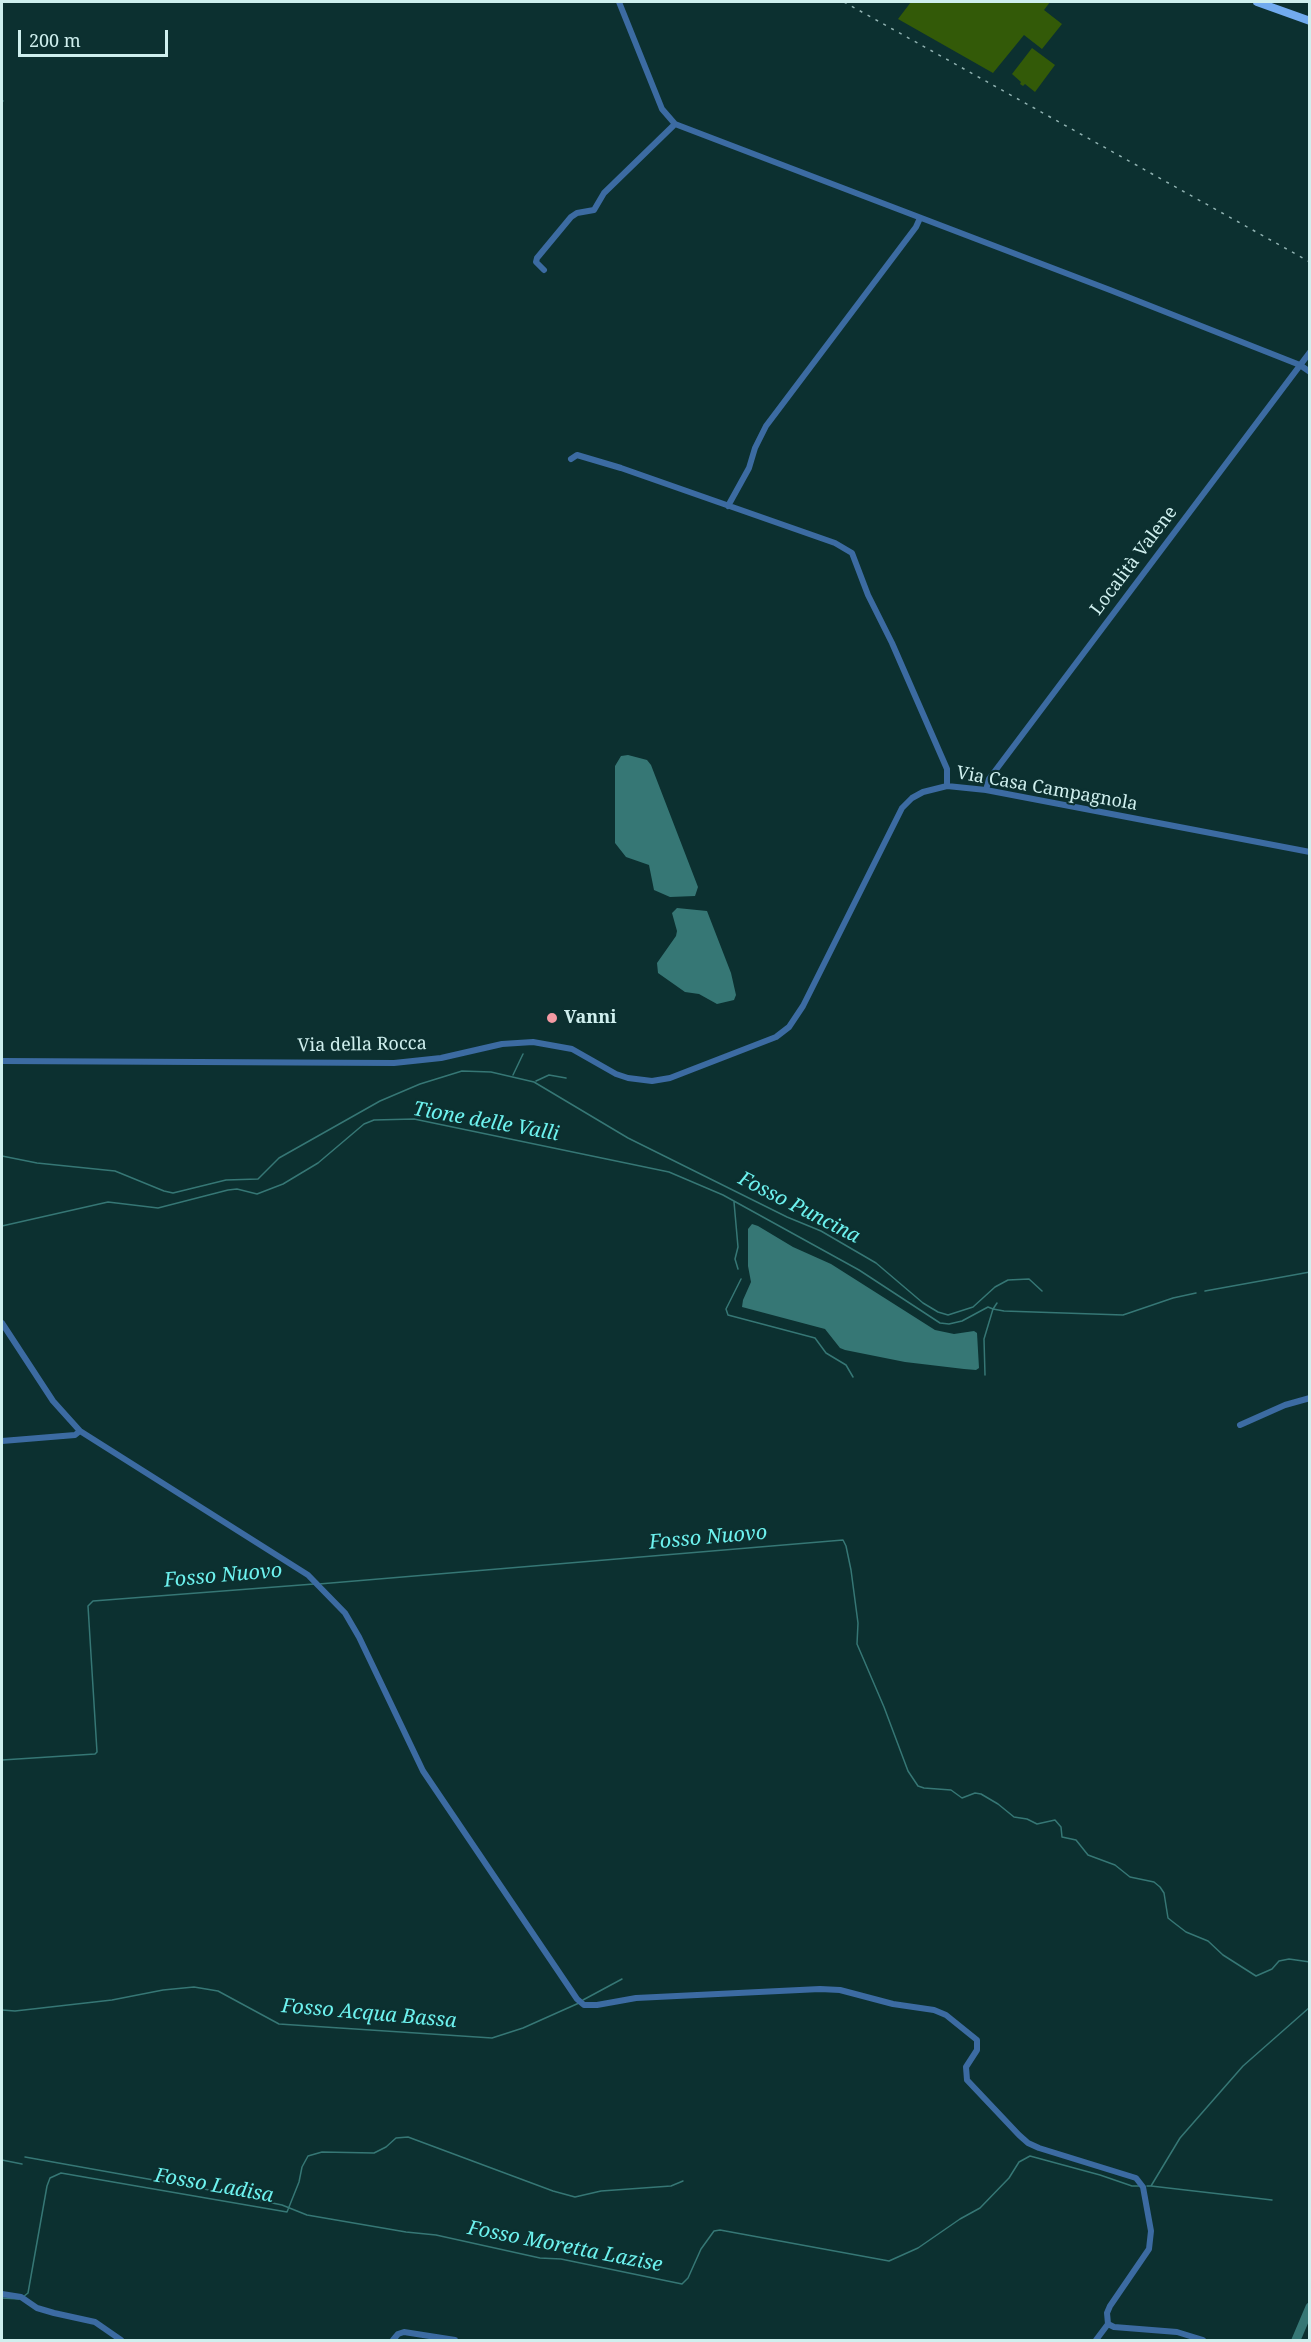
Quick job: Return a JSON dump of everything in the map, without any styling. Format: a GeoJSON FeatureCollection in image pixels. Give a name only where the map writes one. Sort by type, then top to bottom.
{"type":"FeatureCollection","features":[{"type":"Feature","properties":{"kind":"main road"},"geometry":{"type":"LineString","coordinates":[[1257,2],[1310,21]]}},
{"type":"Feature","properties":{"kind":"street"},"geometry":{"type":"LineString","coordinates":[[619,2],[662,109],[675,124],[1300,365],[1310,372]]}},
{"type":"Feature","properties":{"kind":"street"},"geometry":{"type":"LineString","coordinates":[[544,270],[536,262],[537,258],[571,217],[577,213],[594,210],[604,193],[675,124]]}},
{"type":"Feature","properties":{"kind":"street"},"geometry":{"type":"LineString","coordinates":[[728,506],[749,468],[755,448],[766,426],[921,218]]}},
{"type":"Feature","properties":{"kind":"street","name":"Località Valene"},"geometry":{"type":"LineString","coordinates":[[986,790],[989,779],[1310,352]]}},
{"type":"Feature","properties":{"kind":"street"},"geometry":{"type":"LineString","coordinates":[[572,459],[578,455],[599,461],[836,543],[852,553],[868,595],[892,643],[946,769],[947,786]]}},
{"type":"Feature","properties":{"kind":"street","name":"Via Casa Campagnola"},"geometry":{"type":"LineString","coordinates":[[776,1037],[789,1028],[803,1006],[902,808],[924,792],[947,786],[986,790],[1310,852]]}},
{"type":"Feature","properties":{"kind":"street","name":"Via della Rocca"},"geometry":{"type":"LineString","coordinates":[[2,1062],[405,1062],[441,1058],[502,1044],[533,1042],[572,1049],[616,1074],[640,1081],[652,1081],[679,1075],[776,1037]]}},
{"type":"Feature","properties":{"kind":"street"},"geometry":{"type":"LineString","coordinates":[[2,1323],[53,1401],[80,1431],[308,1575],[345,1613],[359,1637],[423,1771],[577,1999],[584,2005],[636,1998],[820,1989],[840,1990],[893,2004],[934,2010],[946,2015],[977,2040],[977,2050],[966,2067],[967,2080],[1028,2144],[1136,2178],[1142,2184],[1144,2192],[1151,2231],[1149,2249],[1110,2306],[1107,2313],[1108,2324],[1096,2340]]}},
{"type":"Feature","properties":{"kind":"street"},"geometry":{"type":"LineString","coordinates":[[1240,1425],[1285,1405],[1310,1398]]}},
{"type":"Feature","properties":{"kind":"street"},"geometry":{"type":"LineString","coordinates":[[2,1441],[75,1435],[80,1431]]}},
{"type":"Feature","properties":{"kind":"street"},"geometry":{"type":"LineString","coordinates":[[2,2294],[22,2298],[37,2308],[95,2322],[121,2340]]}},
{"type":"Feature","properties":{"kind":"street"},"geometry":{"type":"LineString","coordinates":[[1108,2324],[1114,2327],[1177,2332],[1203,2340]]}},
{"type":"Feature","properties":{"kind":"street"},"geometry":{"type":"LineString","coordinates":[[393,2340],[398,2334],[404,2332],[455,2340]]}},
{"type":"Feature","properties":{"kind":"green space"},"geometry":{"type":"Polygon","coordinates":[[[911,2],[1050,2],[1044,10],[1062,24],[1042,49],[1024,35],[993,73],[898,19],[911,2]]]}},
{"type":"Feature","properties":{"kind":"green space"},"geometry":{"type":"Polygon","coordinates":[[[1032,48],[1055,65],[1035,92],[1025,84],[1023,86],[1020,84],[1021,82],[1012,74],[1032,48]]]}},
{"type":"Feature","properties":{"kind":"water"},"geometry":{"type":"Polygon","coordinates":[[[628,755],[647,760],[651,765],[698,887],[695,896],[670,897],[654,890],[649,865],[626,857],[615,843],[615,766],[621,756],[628,755]]]}},
{"type":"Feature","properties":{"kind":"water"},"geometry":{"type":"Polygon","coordinates":[[[677,908],[707,911],[731,973],[736,995],[734,1000],[717,1004],[699,994],[685,992],[658,973],[657,963],[676,936],[677,931],[672,913],[677,908]]]}},
{"type":"Feature","properties":{"kind":"water"},"geometry":{"type":"Polygon","coordinates":[[[752,1224],[793,1247],[831,1264],[935,1330],[954,1334],[974,1331],[977,1333],[979,1368],[976,1370],[905,1362],[845,1350],[840,1348],[825,1329],[742,1307],[751,1282],[748,1266],[748,1229],[752,1224]]]}},
{"type":"Feature","properties":{"kind":"waterway","name":"Fosso Puncina"},"geometry":{"type":"LineString","coordinates":[[513,1075],[523,1054]]}},
{"type":"Feature","properties":{"kind":"waterway","name":"Fosso Puncina"},"geometry":{"type":"LineString","coordinates":[[2,1156],[37,1163],[115,1171],[173,1193],[226,1180],[258,1179],[279,1158],[380,1101],[420,1084],[462,1071],[491,1072],[534,1082],[628,1138],[787,1217],[821,1231],[876,1263],[923,1303],[938,1312],[948,1315],[973,1307],[995,1287],[1008,1280],[1029,1279],[1042,1291]]}},
{"type":"Feature","properties":{"kind":"waterway","name":"Fosso Puncina"},"geometry":{"type":"LineString","coordinates":[[536,1081],[549,1075],[566,1078]]}},
{"type":"Feature","properties":{"kind":"waterway","name":"Tione delle Valli"},"geometry":{"type":"LineString","coordinates":[[2,1226],[108,1202],[158,1208],[228,1190],[237,1189],[257,1194],[283,1184],[318,1163],[364,1124],[374,1120],[414,1119],[669,1172],[723,1195],[859,1270],[940,1323],[949,1324],[962,1321],[988,1307],[993,1309],[997,1303]]}},
{"type":"Feature","properties":{"kind":"waterway","name":"Tione delle Valli"},"geometry":{"type":"LineString","coordinates":[[734,1202],[738,1247],[735,1259],[738,1269]]}},
{"type":"Feature","properties":{"kind":"waterway"},"geometry":{"type":"LineString","coordinates":[[1205,1291],[1310,1272]]}},
{"type":"Feature","properties":{"kind":"waterway","name":"Tione delle Valli"},"geometry":{"type":"LineString","coordinates":[[741,1279],[726,1309],[728,1315],[815,1338],[826,1353],[846,1365],[853,1377]]}},
{"type":"Feature","properties":{"kind":"waterway"},"geometry":{"type":"LineString","coordinates":[[985,1375],[984,1339],[993,1309],[1123,1315],[1173,1298],[1196,1293]]}},
{"type":"Feature","properties":{"kind":"waterway","name":"Fosso Nuovo"},"geometry":{"type":"LineString","coordinates":[[319,1584],[843,1540],[851,1570],[858,1623],[857,1644],[908,1771],[918,1786],[951,1790],[962,1798],[975,1793],[981,1794],[1014,1817],[1027,1819],[1037,1824],[1055,1820],[1061,1827],[1062,1837],[1076,1840],[1088,1855],[1115,1865],[1130,1877],[1154,1882],[1164,1893],[1168,1918],[1186,1932],[1208,1941],[1223,1955],[1256,1976],[1272,1969],[1279,1961],[1289,1959],[1310,1962]]}},
{"type":"Feature","properties":{"kind":"waterway","name":"Fosso Nuovo"},"geometry":{"type":"LineString","coordinates":[[2,1760],[95,1754],[97,1752],[88,1606],[93,1601],[314,1584]]}},
{"type":"Feature","properties":{"kind":"waterway","name":"Fosso Acqua Bassa"},"geometry":{"type":"LineString","coordinates":[[583,2000],[622,1979]]}},
{"type":"Feature","properties":{"kind":"waterway","name":"Fosso Acqua Bassa"},"geometry":{"type":"LineString","coordinates":[[2,2010],[15,2011],[112,2000],[163,1990],[194,1987],[218,1991],[279,2024],[492,2038],[523,2028],[579,2003]]}},
{"type":"Feature","properties":{"kind":"waterway","name":"Fosso Moretta Lazise"},"geometry":{"type":"LineString","coordinates":[[1147,2186],[1151,2186],[1180,2138],[1243,2066],[1310,2007]]}},
{"type":"Feature","properties":{"kind":"waterway","name":"Fosso Ladisa"},"geometry":{"type":"LineString","coordinates":[[23,2297],[28,2293],[47,2186],[50,2178],[61,2173],[287,2212],[308,2156],[322,2152],[374,2153],[386,2147],[396,2138],[408,2137],[575,2197],[601,2191],[671,2186],[683,2181]]}},
{"type":"Feature","properties":{"kind":"waterway","name":"Fosso Moretta Lazise"},"geometry":{"type":"LineString","coordinates":[[25,2157],[215,2191],[282,2205],[307,2215],[436,2235],[540,2258],[561,2259],[682,2284],[688,2278],[701,2249],[714,2231],[720,2230],[889,2261],[918,2248],[980,2208],[1009,2178],[1019,2162],[1030,2156],[1132,2186],[1139,2186]]}},
{"type":"Feature","properties":{"kind":"waterway","name":"Fosso Moretta Lazise"},"geometry":{"type":"LineString","coordinates":[[2,2160],[22,2164]]}},
{"type":"Feature","properties":{"kind":"waterway"},"geometry":{"type":"LineString","coordinates":[[1151,2186],[1272,2200]]}},
{"type":"Feature","properties":{"kind":"waterway","name":"Fosso Ladisa"},"geometry":{"type":"LineString","coordinates":[[2,2298],[19,2299]]}},
{"type":"Feature","properties":{"kind":"waterway"},"geometry":{"type":"LineString","coordinates":[[1296,2340],[1310,2307]]}},
{"type":"Feature","properties":{"kind":"railway"},"geometry":{"type":"LineString","coordinates":[[844,2],[1310,262]]}},
{"type":"Feature","properties":{"kind":"place","name":"Vanni"},"geometry":{"type":"Point","coordinates":[552,1018]}}]}
